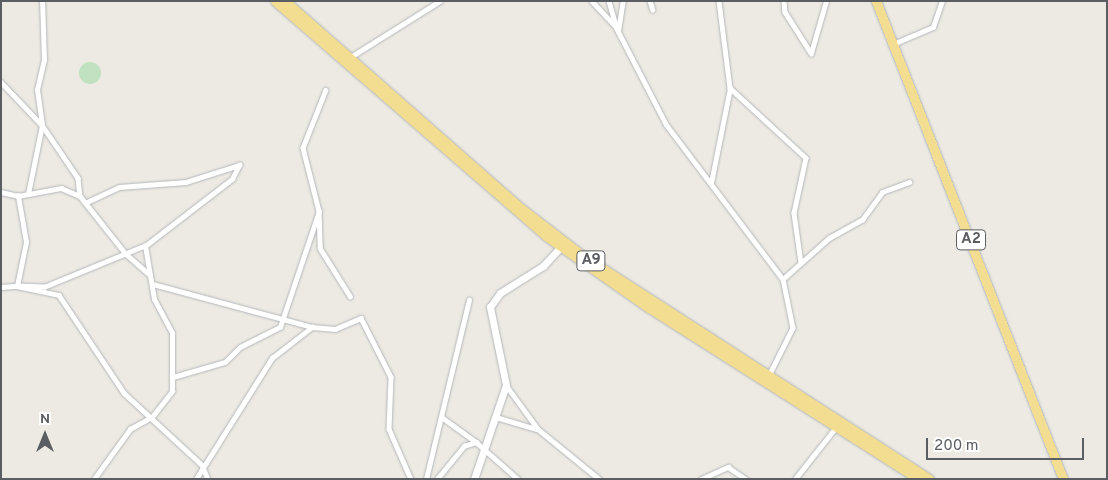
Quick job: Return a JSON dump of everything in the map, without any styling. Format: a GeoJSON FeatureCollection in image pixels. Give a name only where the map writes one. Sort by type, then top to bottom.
{"type":"FeatureCollection","features":[{"type":"Feature","properties":{"kind":"highway","name":"A9"},"geometry":{"type":"LineString","coordinates":[[275,1],[513,210],[561,247],[649,308],[838,426],[915,478]]}},
{"type":"Feature","properties":{"kind":"highway","name":"A9"},"geometry":{"type":"LineString","coordinates":[[285,1],[550,231],[652,302],[770,374],[929,479]]}},
{"type":"Feature","properties":{"kind":"highway","name":"A2"},"geometry":{"type":"LineString","coordinates":[[876,1],[1063,479]]}},
{"type":"Feature","properties":{"kind":"street"},"geometry":{"type":"LineString","coordinates":[[28,194],[42,125],[37,90],[44,60],[42,1]]}},
{"type":"Feature","properties":{"kind":"street"},"geometry":{"type":"LineString","coordinates":[[349,58],[440,1]]}},
{"type":"Feature","properties":{"kind":"street"},"geometry":{"type":"LineString","coordinates":[[592,1],[617,29]]}},
{"type":"Feature","properties":{"kind":"street"},"geometry":{"type":"LineString","coordinates":[[609,1],[617,29],[666,124],[783,279],[793,328],[770,374]]}},
{"type":"Feature","properties":{"kind":"street"},"geometry":{"type":"LineString","coordinates":[[617,29],[623,1]]}},
{"type":"Feature","properties":{"kind":"street"},"geometry":{"type":"LineString","coordinates":[[650,1],[653,10]]}},
{"type":"Feature","properties":{"kind":"street"},"geometry":{"type":"LineString","coordinates":[[711,183],[730,88],[719,1]]}},
{"type":"Feature","properties":{"kind":"street"},"geometry":{"type":"LineString","coordinates":[[784,1],[785,12],[811,53],[826,1]]}},
{"type":"Feature","properties":{"kind":"street"},"geometry":{"type":"LineString","coordinates":[[893,44],[933,27],[942,1]]}},
{"type":"Feature","properties":{"kind":"street"},"geometry":{"type":"LineString","coordinates":[[1,82],[42,125],[78,178],[80,196]]}},
{"type":"Feature","properties":{"kind":"street"},"geometry":{"type":"LineString","coordinates":[[730,88],[806,158],[794,212],[801,263]]}},
{"type":"Feature","properties":{"kind":"street"},"geometry":{"type":"LineString","coordinates":[[326,90],[303,148],[319,211],[320,248],[350,296]]}},
{"type":"Feature","properties":{"kind":"street"},"geometry":{"type":"LineString","coordinates":[[1,287],[45,287],[145,246],[232,179],[239,165],[186,182],[119,187],[87,202]]}},
{"type":"Feature","properties":{"kind":"street"},"geometry":{"type":"LineString","coordinates":[[783,279],[828,238],[862,220],[882,192],[909,182]]}},
{"type":"Feature","properties":{"kind":"street"},"geometry":{"type":"LineString","coordinates":[[1,192],[18,196],[61,188],[80,196],[87,202],[126,254],[151,276]]}},
{"type":"Feature","properties":{"kind":"street"},"geometry":{"type":"LineString","coordinates":[[17,286],[26,242],[18,196]]}},
{"type":"Feature","properties":{"kind":"street"},"geometry":{"type":"LineString","coordinates":[[172,377],[225,362],[240,347],[280,327],[319,211]]}},
{"type":"Feature","properties":{"kind":"street"},"geometry":{"type":"LineString","coordinates":[[94,479],[130,429],[152,418],[172,391],[172,333],[154,299],[153,284],[145,246]]}},
{"type":"Feature","properties":{"kind":"street"},"geometry":{"type":"LineString","coordinates":[[561,247],[543,266],[500,294],[490,307],[506,385],[538,429],[599,479]]}},
{"type":"Feature","properties":{"kind":"street"},"geometry":{"type":"LineString","coordinates":[[153,284],[312,327],[335,329],[363,319],[391,377],[389,429],[411,479]]}},
{"type":"Feature","properties":{"kind":"street"},"geometry":{"type":"LineString","coordinates":[[17,286],[59,295],[105,369],[152,418],[202,465],[208,479]]}},
{"type":"Feature","properties":{"kind":"street"},"geometry":{"type":"LineString","coordinates":[[426,479],[443,418],[469,300]]}},
{"type":"Feature","properties":{"kind":"street"},"geometry":{"type":"LineString","coordinates":[[196,479],[202,465],[272,358],[312,327]]}},
{"type":"Feature","properties":{"kind":"street"},"geometry":{"type":"LineString","coordinates":[[474,479],[482,449],[496,417],[506,385]]}},
{"type":"Feature","properties":{"kind":"street"},"geometry":{"type":"LineString","coordinates":[[496,417],[538,429]]}},
{"type":"Feature","properties":{"kind":"street"},"geometry":{"type":"LineString","coordinates":[[443,418],[476,442],[518,479]]}},
{"type":"Feature","properties":{"kind":"street"},"geometry":{"type":"LineString","coordinates":[[795,479],[838,426]]}},
{"type":"Feature","properties":{"kind":"street"},"geometry":{"type":"LineString","coordinates":[[437,479],[464,446],[476,442]]}},
{"type":"Feature","properties":{"kind":"street"},"geometry":{"type":"LineString","coordinates":[[700,479],[728,467],[740,477],[746,479]]}},
{"type":"Feature","properties":{"kind":"green space"},"geometry":{"type":"Polygon","coordinates":[[[90,62],[98,65],[101,73],[98,81],[90,84],[82,81],[79,73],[82,65],[90,62]]]}}]}
